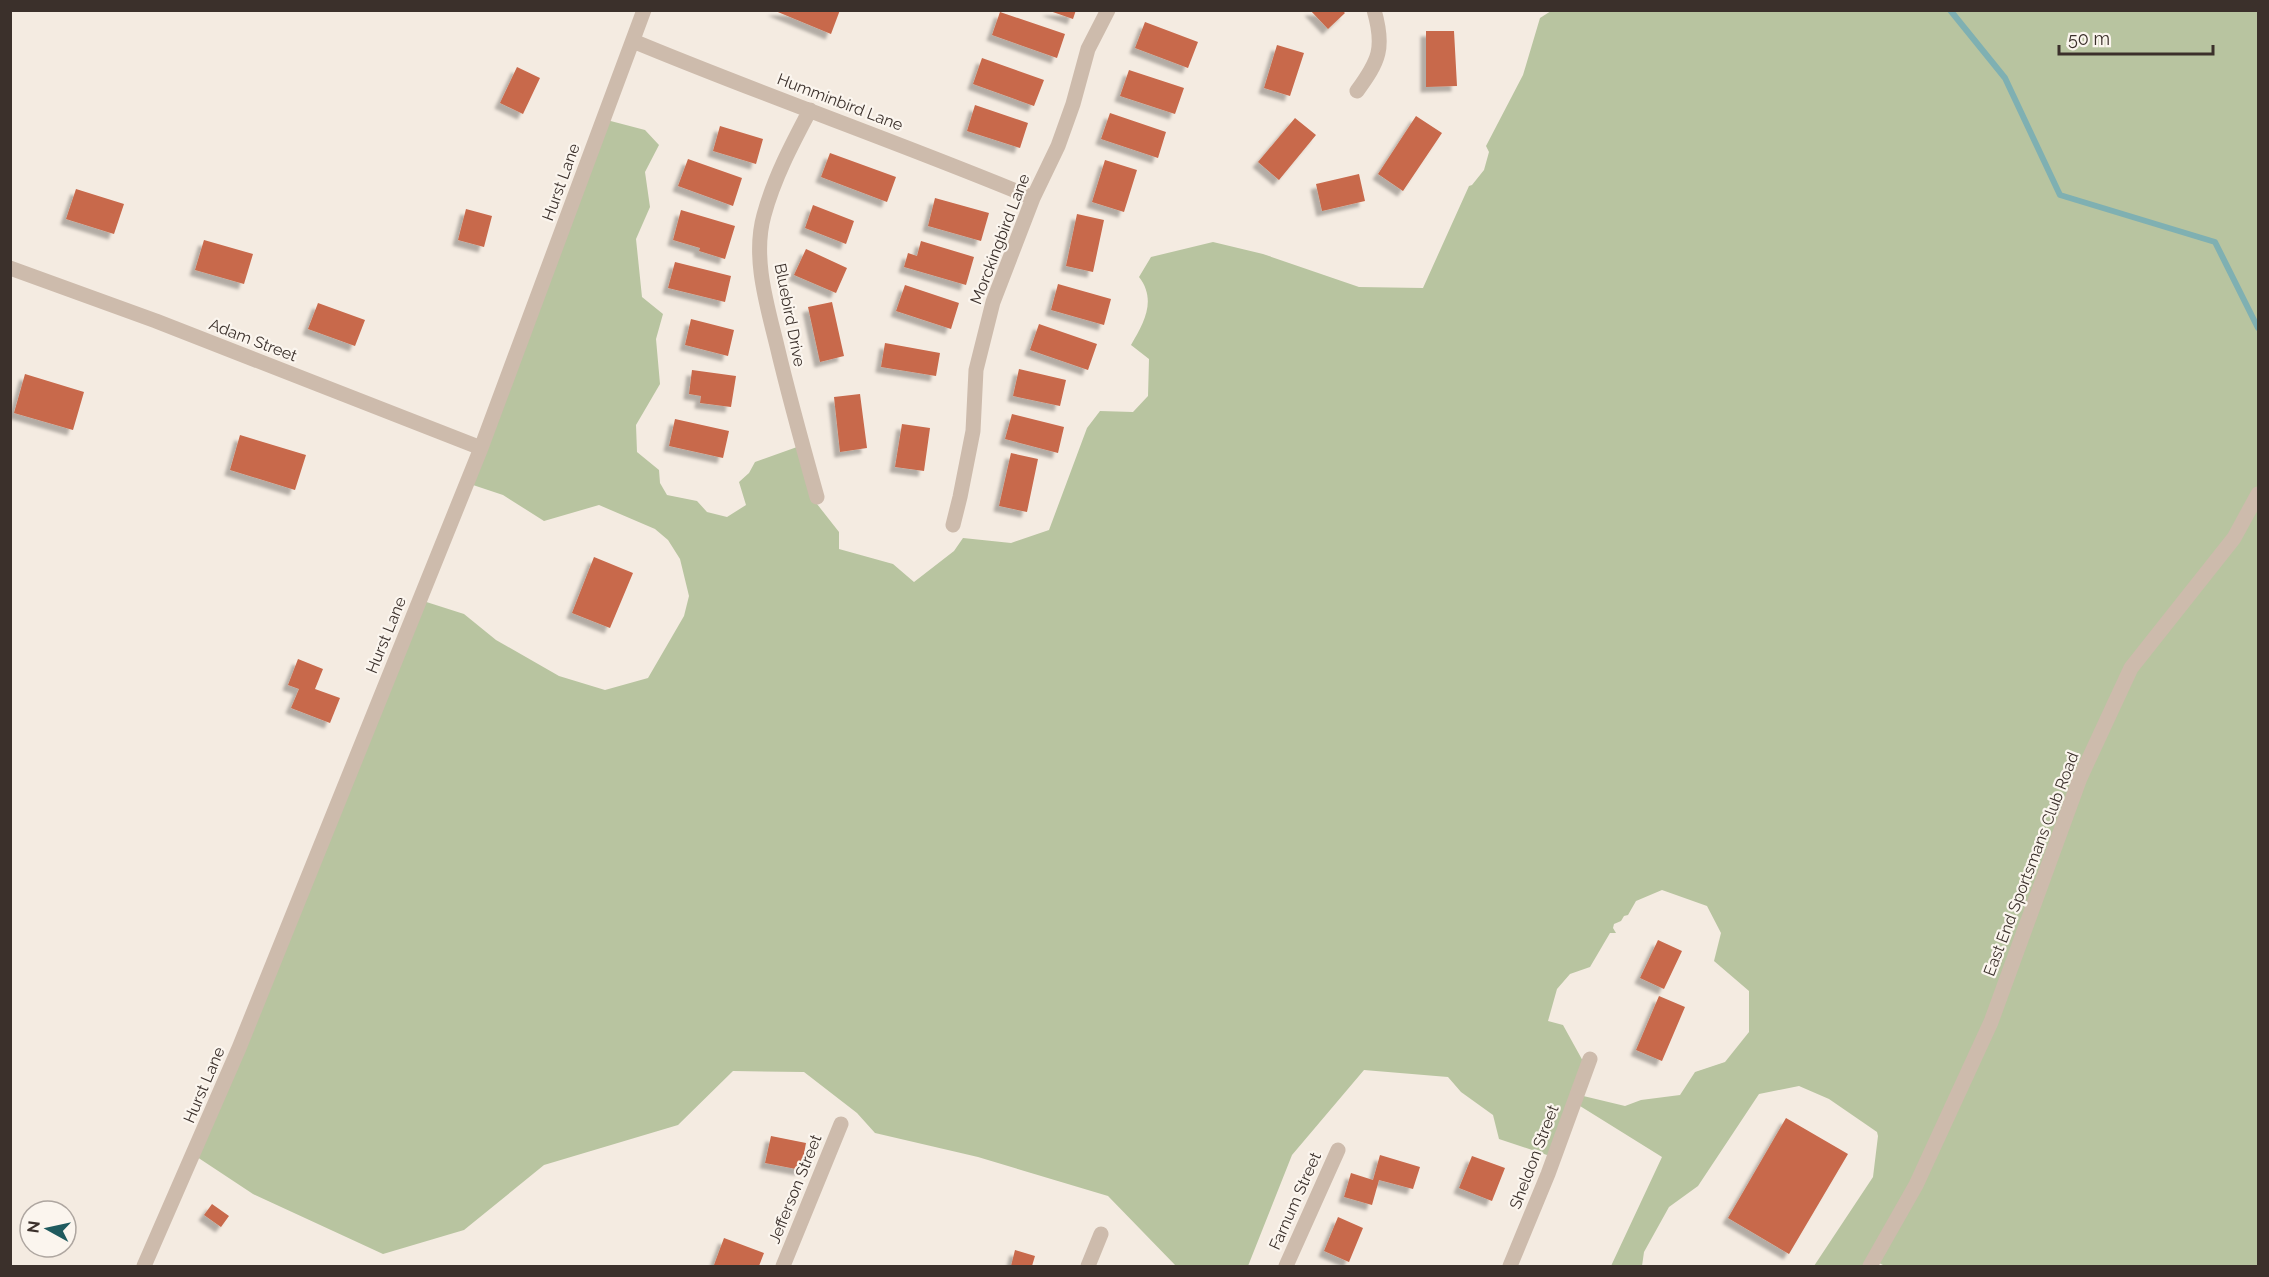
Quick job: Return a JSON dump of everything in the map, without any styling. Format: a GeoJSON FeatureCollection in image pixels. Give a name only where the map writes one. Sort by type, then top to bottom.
{"type":"FeatureCollection","features":[{"type":"Feature","properties":{"kind":"street","name":"Hurst Lane"},"geometry":{"type":"LineString","coordinates":[[144,1266],[235,1058],[481,448],[644,10]]}},
{"type":"Feature","properties":{"kind":"street","name":"Morckingbird Lane"},"geometry":{"type":"LineString","coordinates":[[952,525],[973,431],[976,370],[993,302],[1033,198],[1058,146],[1073,104],[1088,49],[1108,10]]}},
{"type":"Feature","properties":{"kind":"street"},"geometry":{"type":"LineString","coordinates":[[1357,91],[1376,65],[1380,40],[1374,10]]}},
{"type":"Feature","properties":{"kind":"street","name":"Humminbird Lane"},"geometry":{"type":"LineString","coordinates":[[633,41],[713,74],[927,154],[1033,198]]}},
{"type":"Feature","properties":{"kind":"street","name":"Bluebird Drive"},"geometry":{"type":"LineString","coordinates":[[810,110],[783,162],[763,217],[760,256],[765,294],[792,412],[817,497]]}},
{"type":"Feature","properties":{"kind":"street","name":"Adam Street"},"geometry":{"type":"LineString","coordinates":[[10,268],[156,321],[481,448]]}},
{"type":"Feature","properties":{"kind":"street","name":"East End Sportsmans Club Road"},"geometry":{"type":"LineString","coordinates":[[1870,1266],[1916,1185],[1992,1022],[2054,844],[2080,778],[2131,668],[2234,538],[2259,494]]}},
{"type":"Feature","properties":{"kind":"street","name":"Sheldon Street"},"geometry":{"type":"LineString","coordinates":[[1510,1266],[1548,1174],[1590,1059]]}},
{"type":"Feature","properties":{"kind":"street","name":"Jefferson Street"},"geometry":{"type":"LineString","coordinates":[[783,1266],[841,1124]]}},
{"type":"Feature","properties":{"kind":"street","name":"Farnum Street"},"geometry":{"type":"LineString","coordinates":[[1286,1266],[1338,1150]]}},
{"type":"Feature","properties":{"kind":"street"},"geometry":{"type":"LineString","coordinates":[[1088,1266],[1101,1234]]}},
{"type":"Feature","properties":{"kind":"green space"},"geometry":{"type":"Polygon","coordinates":[[[1551,11],[2258,11],[2258,1266],[1885,1266],[1871,1259],[1865,1266],[1814,1266],[1873,1177],[1878,1136],[1877,1132],[1829,1099],[1799,1086],[1759,1094],[1698,1186],[1669,1207],[1644,1252],[1642,1266],[1611,1266],[1662,1157],[1580,1106],[1550,1156],[1499,1139],[1493,1115],[1461,1092],[1448,1077],[1364,1070],[1292,1155],[1248,1266],[1176,1266],[1108,1196],[978,1157],[875,1133],[857,1113],[804,1072],[733,1071],[678,1125],[544,1165],[464,1230],[383,1254],[253,1194],[191,1153],[417,599],[464,614],[496,640],[559,676],[605,690],[648,678],[684,616],[689,596],[680,559],[668,540],[655,529],[599,505],[544,521],[503,495],[464,482],[603,119],[645,130],[659,145],[645,172],[650,207],[636,239],[642,297],[663,314],[656,339],[660,384],[636,425],[637,452],[659,470],[660,483],[667,495],[697,501],[707,512],[727,517],[746,505],[739,482],[749,473],[755,462],[797,447],[817,504],[839,532],[839,549],[893,564],[914,582],[954,551],[963,538],[1011,543],[1049,530],[1087,428],[1100,411],[1133,412],[1148,396],[1149,359],[1131,345],[1147,311],[1147,294],[1139,277],[1151,257],[1213,242],[1263,254],[1359,287],[1423,288],[1469,186],[1484,170],[1489,152],[1486,146],[1523,75],[1540,18],[1551,11]],[[1662,890],[1636,901],[1628,915],[1614,924],[1613,928],[1616,933],[1610,933],[1590,967],[1570,974],[1557,989],[1548,1021],[1563,1025],[1584,1063],[1575,1094],[1625,1106],[1641,1100],[1680,1095],[1695,1072],[1725,1062],[1749,1032],[1749,991],[1714,961],[1721,933],[1707,906],[1662,890]]]}},
{"type":"Feature","properties":{"kind":"building"},"geometry":{"type":"Polygon","coordinates":[[[773,10],[840,10],[831,34],[773,10]]]}},
{"type":"Feature","properties":{"kind":"building"},"geometry":{"type":"Polygon","coordinates":[[[1047,10],[1076,10],[1073,19],[1047,10]]]}},
{"type":"Feature","properties":{"kind":"building"},"geometry":{"type":"Polygon","coordinates":[[[1310,10],[1342,10],[1345,13],[1328,29],[1310,10]]]}},
{"type":"Feature","properties":{"kind":"building"},"geometry":{"type":"Polygon","coordinates":[[[1000,12],[1065,34],[1057,58],[992,35],[1000,12]]]}},
{"type":"Feature","properties":{"kind":"building"},"geometry":{"type":"Polygon","coordinates":[[[1145,22],[1198,42],[1188,68],[1135,48],[1145,22]]]}},
{"type":"Feature","properties":{"kind":"building"},"geometry":{"type":"Polygon","coordinates":[[[1426,31],[1454,31],[1457,86],[1426,87],[1426,31]]]}},
{"type":"Feature","properties":{"kind":"building"},"geometry":{"type":"Polygon","coordinates":[[[1277,45],[1304,53],[1290,96],[1264,88],[1277,45]]]}},
{"type":"Feature","properties":{"kind":"building"},"geometry":{"type":"Polygon","coordinates":[[[982,58],[1044,80],[1034,106],[973,84],[982,58]]]}},
{"type":"Feature","properties":{"kind":"building"},"geometry":{"type":"Polygon","coordinates":[[[517,67],[540,78],[523,114],[500,103],[517,67]]]}},
{"type":"Feature","properties":{"kind":"building"},"geometry":{"type":"Polygon","coordinates":[[[1129,70],[1184,88],[1175,114],[1120,96],[1129,70]]]}},
{"type":"Feature","properties":{"kind":"building"},"geometry":{"type":"Polygon","coordinates":[[[975,105],[1028,123],[1020,148],[967,131],[975,105]]]}},
{"type":"Feature","properties":{"kind":"building"},"geometry":{"type":"Polygon","coordinates":[[[1110,113],[1166,132],[1158,158],[1101,139],[1110,113]]]}},
{"type":"Feature","properties":{"kind":"building"},"geometry":{"type":"Polygon","coordinates":[[[1416,116],[1442,133],[1403,191],[1378,174],[1416,116]]]}},
{"type":"Feature","properties":{"kind":"building"},"geometry":{"type":"Polygon","coordinates":[[[1295,118],[1316,135],[1279,180],[1258,162],[1295,118]]]}},
{"type":"Feature","properties":{"kind":"building"},"geometry":{"type":"Polygon","coordinates":[[[720,126],[763,139],[756,164],[713,151],[720,126]]]}},
{"type":"Feature","properties":{"kind":"building"},"geometry":{"type":"Polygon","coordinates":[[[830,153],[896,177],[887,202],[821,177],[830,153]]]}},
{"type":"Feature","properties":{"kind":"building"},"geometry":{"type":"Polygon","coordinates":[[[688,159],[742,178],[733,206],[678,186],[688,159]]]}},
{"type":"Feature","properties":{"kind":"building"},"geometry":{"type":"Polygon","coordinates":[[[1105,160],[1137,170],[1124,212],[1092,202],[1105,160]]]}},
{"type":"Feature","properties":{"kind":"building"},"geometry":{"type":"Polygon","coordinates":[[[1359,174],[1365,201],[1322,211],[1316,184],[1359,174]]]}},
{"type":"Feature","properties":{"kind":"building"},"geometry":{"type":"Polygon","coordinates":[[[76,189],[124,204],[114,234],[66,219],[76,189]]]}},
{"type":"Feature","properties":{"kind":"building"},"geometry":{"type":"Polygon","coordinates":[[[935,198],[989,213],[981,241],[928,226],[935,198]]]}},
{"type":"Feature","properties":{"kind":"building"},"geometry":{"type":"Polygon","coordinates":[[[813,205],[854,221],[846,244],[805,228],[813,205]]]}},
{"type":"Feature","properties":{"kind":"building"},"geometry":{"type":"Polygon","coordinates":[[[466,209],[492,216],[484,247],[458,240],[466,209]]]}},
{"type":"Feature","properties":{"kind":"building"},"geometry":{"type":"Polygon","coordinates":[[[681,210],[735,226],[725,259],[673,240],[681,210]]]}},
{"type":"Feature","properties":{"kind":"building"},"geometry":{"type":"Polygon","coordinates":[[[1077,214],[1104,220],[1093,272],[1066,266],[1077,214]]]}},
{"type":"Feature","properties":{"kind":"building"},"geometry":{"type":"Polygon","coordinates":[[[204,240],[253,254],[244,284],[195,270],[204,240]]]}},
{"type":"Feature","properties":{"kind":"building"},"geometry":{"type":"Polygon","coordinates":[[[921,241],[974,257],[966,285],[904,267],[908,253],[917,256],[921,241]]]}},
{"type":"Feature","properties":{"kind":"building"},"geometry":{"type":"Polygon","coordinates":[[[806,249],[847,268],[836,293],[794,275],[806,249]]]}},
{"type":"Feature","properties":{"kind":"building"},"geometry":{"type":"Polygon","coordinates":[[[675,262],[731,276],[725,302],[668,288],[675,262]]]}},
{"type":"Feature","properties":{"kind":"building"},"geometry":{"type":"Polygon","coordinates":[[[1058,284],[1111,299],[1104,325],[1051,310],[1058,284]]]}},
{"type":"Feature","properties":{"kind":"building"},"geometry":{"type":"Polygon","coordinates":[[[905,285],[959,303],[951,329],[896,311],[905,285]]]}},
{"type":"Feature","properties":{"kind":"building"},"geometry":{"type":"Polygon","coordinates":[[[832,302],[844,356],[820,362],[808,307],[832,302]]]}},
{"type":"Feature","properties":{"kind":"building"},"geometry":{"type":"Polygon","coordinates":[[[318,303],[365,320],[355,346],[308,329],[318,303]]]}},
{"type":"Feature","properties":{"kind":"building"},"geometry":{"type":"Polygon","coordinates":[[[691,319],[734,330],[728,356],[685,345],[691,319]]]}},
{"type":"Feature","properties":{"kind":"building"},"geometry":{"type":"Polygon","coordinates":[[[1039,324],[1097,344],[1088,370],[1030,350],[1039,324]]]}},
{"type":"Feature","properties":{"kind":"building"},"geometry":{"type":"Polygon","coordinates":[[[885,343],[940,353],[936,376],[881,367],[885,343]]]}},
{"type":"Feature","properties":{"kind":"building"},"geometry":{"type":"Polygon","coordinates":[[[1019,369],[1066,380],[1060,406],[1013,396],[1019,369]]]}},
{"type":"Feature","properties":{"kind":"building"},"geometry":{"type":"Polygon","coordinates":[[[692,370],[736,376],[731,407],[700,403],[701,396],[689,394],[692,370]]]}},
{"type":"Feature","properties":{"kind":"building"},"geometry":{"type":"Polygon","coordinates":[[[25,374],[84,392],[73,430],[14,413],[25,374]]]}},
{"type":"Feature","properties":{"kind":"building"},"geometry":{"type":"Polygon","coordinates":[[[860,394],[867,448],[840,452],[834,397],[860,394]]]}},
{"type":"Feature","properties":{"kind":"building"},"geometry":{"type":"Polygon","coordinates":[[[1012,414],[1064,427],[1058,453],[1005,439],[1012,414]]]}},
{"type":"Feature","properties":{"kind":"building"},"geometry":{"type":"Polygon","coordinates":[[[675,419],[729,431],[723,458],[669,446],[675,419]]]}},
{"type":"Feature","properties":{"kind":"building"},"geometry":{"type":"Polygon","coordinates":[[[902,424],[930,428],[924,471],[895,467],[902,424]]]}},
{"type":"Feature","properties":{"kind":"building"},"geometry":{"type":"Polygon","coordinates":[[[240,435],[306,455],[295,490],[230,470],[240,435]]]}},
{"type":"Feature","properties":{"kind":"building"},"geometry":{"type":"Polygon","coordinates":[[[1011,453],[1038,459],[1027,512],[999,506],[1011,453]]]}},
{"type":"Feature","properties":{"kind":"building"},"geometry":{"type":"Polygon","coordinates":[[[594,557],[633,573],[610,628],[572,613],[594,557]]]}},
{"type":"Feature","properties":{"kind":"building"},"geometry":{"type":"Polygon","coordinates":[[[298,659],[323,669],[315,689],[340,698],[330,723],[291,708],[299,689],[288,685],[298,659]]]}},
{"type":"Feature","properties":{"kind":"building"},"geometry":{"type":"Polygon","coordinates":[[[1658,940],[1682,951],[1664,989],[1640,978],[1658,940]]]}},
{"type":"Feature","properties":{"kind":"building"},"geometry":{"type":"Polygon","coordinates":[[[1659,996],[1685,1007],[1662,1061],[1636,1050],[1659,996]]]}},
{"type":"Feature","properties":{"kind":"building"},"geometry":{"type":"Polygon","coordinates":[[[1786,1118],[1848,1154],[1789,1254],[1728,1218],[1786,1118]]]}},
{"type":"Feature","properties":{"kind":"building"},"geometry":{"type":"Polygon","coordinates":[[[771,1136],[806,1143],[801,1170],[765,1163],[771,1136]]]}},
{"type":"Feature","properties":{"kind":"building"},"geometry":{"type":"Polygon","coordinates":[[[1380,1155],[1420,1167],[1413,1189],[1379,1180],[1372,1205],[1344,1197],[1351,1173],[1373,1180],[1380,1155]]]}},
{"type":"Feature","properties":{"kind":"building"},"geometry":{"type":"Polygon","coordinates":[[[1472,1156],[1505,1168],[1492,1201],[1459,1188],[1472,1156]]]}},
{"type":"Feature","properties":{"kind":"building"},"geometry":{"type":"Polygon","coordinates":[[[212,1204],[229,1216],[221,1227],[204,1215],[212,1204]]]}},
{"type":"Feature","properties":{"kind":"building"},"geometry":{"type":"Polygon","coordinates":[[[1338,1217],[1363,1228],[1349,1262],[1324,1251],[1338,1217]]]}},
{"type":"Feature","properties":{"kind":"building"},"geometry":{"type":"Polygon","coordinates":[[[724,1238],[764,1253],[759,1266],[714,1265],[724,1238]]]}},
{"type":"Feature","properties":{"kind":"building"},"geometry":{"type":"Polygon","coordinates":[[[1015,1250],[1035,1256],[1032,1266],[1011,1266],[1015,1250]]]}},
{"type":"Feature","properties":{"kind":"waterway"},"geometry":{"type":"LineString","coordinates":[[1950,10],[2005,78],[2060,195],[2215,242],[2258,328]]}}]}
